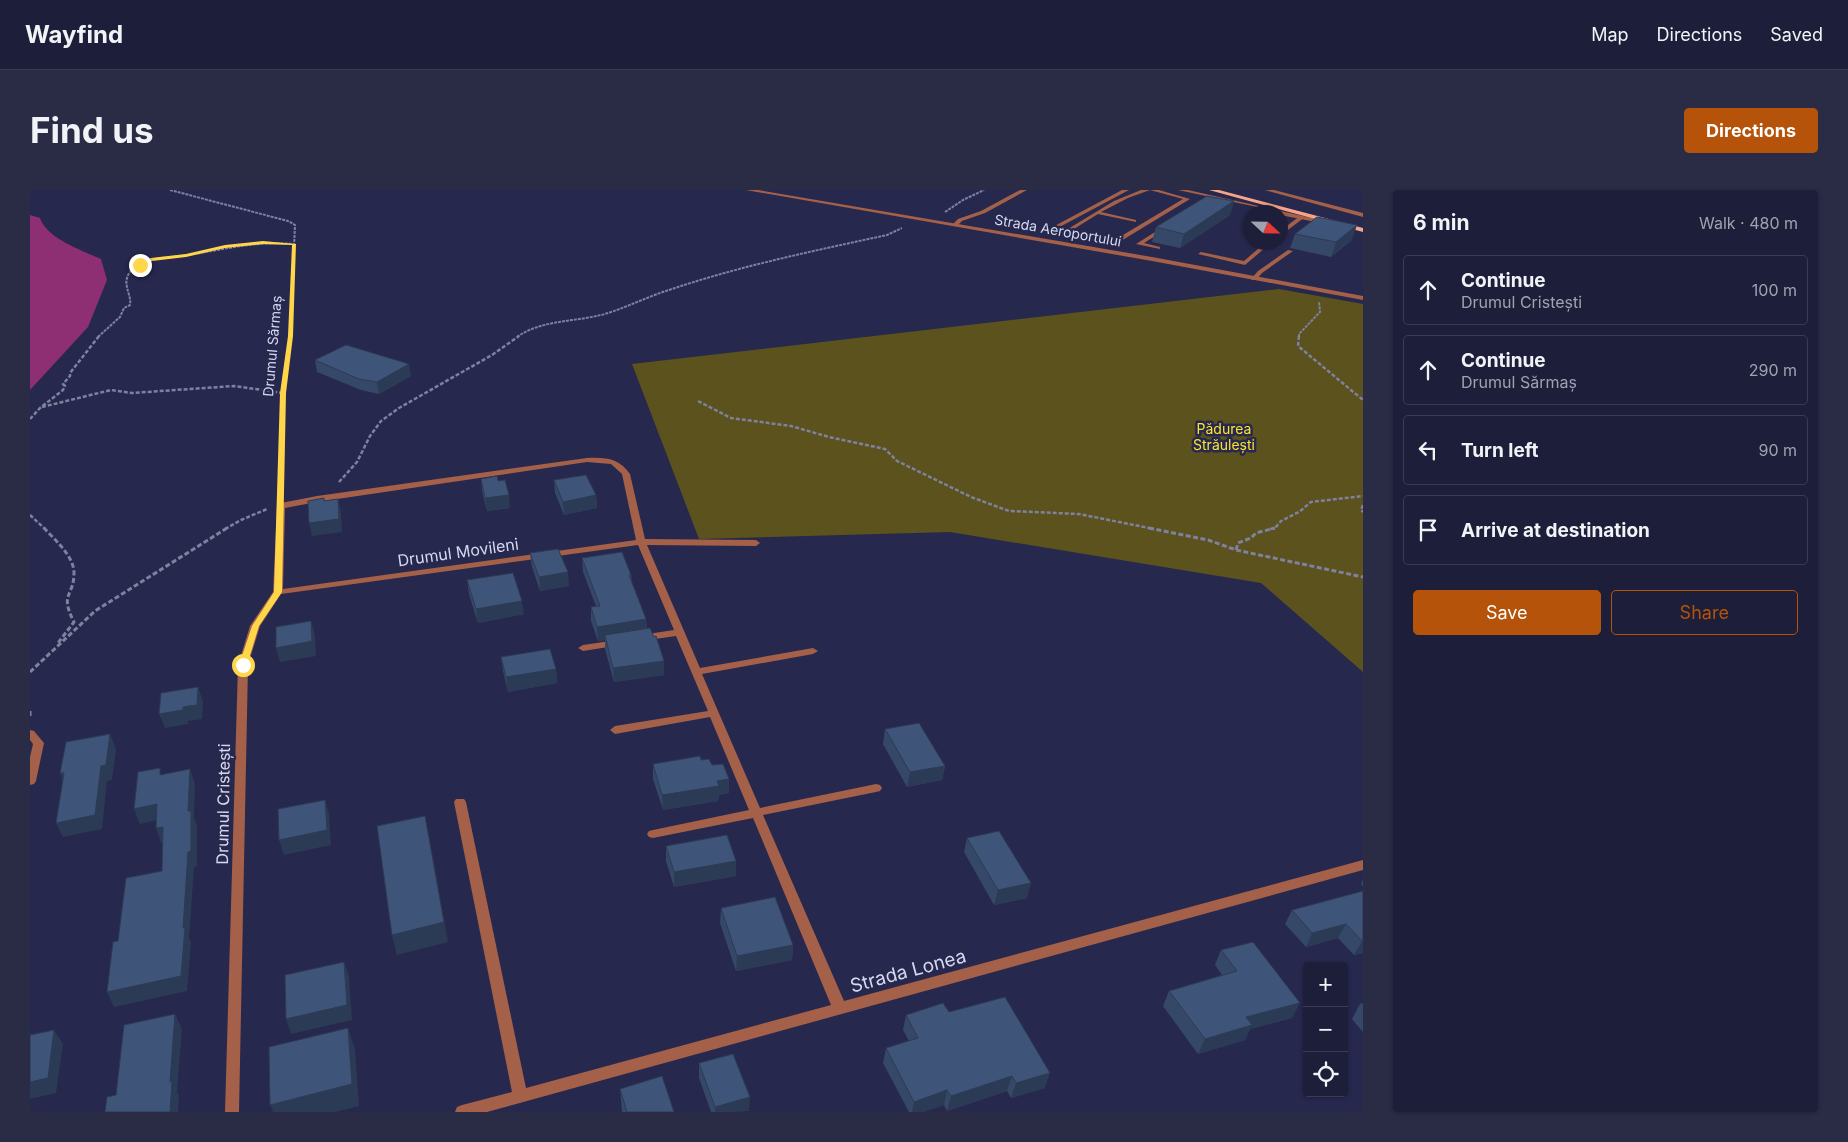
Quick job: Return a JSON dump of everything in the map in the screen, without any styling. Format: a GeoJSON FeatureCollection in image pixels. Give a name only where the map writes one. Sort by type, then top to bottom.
{"type":"FeatureCollection","features":[{"type":"Feature","properties":{"kind":"main road"},"geometry":{"type":"LineString","coordinates":[[1212,190],[1362,228]]}},
{"type":"Feature","properties":{"kind":"main road"},"geometry":{"type":"LineString","coordinates":[[1234,190],[1260,196],[1362,228]]}},
{"type":"Feature","properties":{"kind":"street","name":"Strada Aeroportului"},"geometry":{"type":"LineString","coordinates":[[748,190],[1363,298]]}},
{"type":"Feature","properties":{"kind":"street"},"geometry":{"type":"LineString","coordinates":[[955,225],[960,220],[982,212],[1024,190]]}},
{"type":"Feature","properties":{"kind":"street"},"geometry":{"type":"LineString","coordinates":[[1050,230],[1126,190]]}},
{"type":"Feature","properties":{"kind":"street"},"geometry":{"type":"LineString","coordinates":[[1147,190],[1138,192],[1066,232],[1068,235],[1114,243],[1187,199],[1153,190]]}},
{"type":"Feature","properties":{"kind":"street"},"geometry":{"type":"LineString","coordinates":[[1181,190],[1245,205]]}},
{"type":"Feature","properties":{"kind":"street"},"geometry":{"type":"LineString","coordinates":[[1268,190],[1363,215]]}},
{"type":"Feature","properties":{"kind":"street"},"geometry":{"type":"LineString","coordinates":[[1206,203],[1214,198]]}},
{"type":"Feature","properties":{"kind":"street"},"geometry":{"type":"LineString","coordinates":[[1098,213],[1134,221]]}},
{"type":"Feature","properties":{"kind":"street"},"geometry":{"type":"LineString","coordinates":[[1288,214],[1362,228]]}},
{"type":"Feature","properties":{"kind":"street"},"geometry":{"type":"LineString","coordinates":[[1288,228],[1302,217]]}},
{"type":"Feature","properties":{"kind":"street"},"geometry":{"type":"LineString","coordinates":[[1158,248],[1139,244],[1173,224]]}},
{"type":"Feature","properties":{"kind":"street"},"geometry":{"type":"LineString","coordinates":[[1231,274],[1260,250]]}},
{"type":"Feature","properties":{"kind":"street"},"geometry":{"type":"LineString","coordinates":[[1254,279],[1290,251]]}},
{"type":"Feature","properties":{"kind":"street"},"geometry":{"type":"LineString","coordinates":[[1201,254],[1245,263]]}},
{"type":"Feature","properties":{"kind":"street"},"geometry":{"type":"LineString","coordinates":[[278,592],[281,506],[317,498],[587,460],[615,462],[621,466],[626,474],[641,542],[840,1009]]}},
{"type":"Feature","properties":{"kind":"street","name":"Drumul Movileni"},"geometry":{"type":"LineString","coordinates":[[278,592],[641,542],[756,543]]}},
{"type":"Feature","properties":{"kind":"street","name":"Drumul Cristești"},"geometry":{"type":"LineString","coordinates":[[232,1112],[243,665],[256,626],[278,592]]}},
{"type":"Feature","properties":{"kind":"street"},"geometry":{"type":"LineString","coordinates":[[584,648],[680,632]]}},
{"type":"Feature","properties":{"kind":"street"},"geometry":{"type":"LineString","coordinates":[[697,672],[812,651]]}},
{"type":"Feature","properties":{"kind":"street"},"geometry":{"type":"LineString","coordinates":[[616,730],[715,713]]}},
{"type":"Feature","properties":{"kind":"street"},"geometry":{"type":"LineString","coordinates":[[30,734],[39,742],[30,781]]}},
{"type":"Feature","properties":{"kind":"street"},"geometry":{"type":"LineString","coordinates":[[653,834],[757,811],[876,788]]}},
{"type":"Feature","properties":{"kind":"street"},"geometry":{"type":"LineString","coordinates":[[460,802],[520,1096]]}},
{"type":"Feature","properties":{"kind":"street","name":"Strada Lonea"},"geometry":{"type":"LineString","coordinates":[[462,1112],[1363,865]]}},
{"type":"Feature","properties":{"kind":"path","name":"Drumul Sărmaș"},"geometry":{"type":"LineString","coordinates":[[170,190],[288,221],[295,225],[290,336],[283,393],[281,506]]}},
{"type":"Feature","properties":{"kind":"path"},"geometry":{"type":"LineString","coordinates":[[932,221],[962,200],[984,190]]}},
{"type":"Feature","properties":{"kind":"path"},"geometry":{"type":"LineString","coordinates":[[317,498],[336,486],[357,462],[370,436],[381,421],[399,408],[492,355],[513,338],[524,332],[540,326],[602,315],[668,290],[770,260],[887,235],[898,231],[914,218]]}},
{"type":"Feature","properties":{"kind":"path"},"geometry":{"type":"LineString","coordinates":[[30,419],[40,408],[63,390],[65,386],[63,384],[70,376],[80,357],[96,342],[100,334],[120,317],[124,308],[130,305],[131,300],[125,288],[134,268],[151,260],[186,256],[225,247],[263,242],[294,244]]}},
{"type":"Feature","properties":{"kind":"path"},"geometry":{"type":"LineString","coordinates":[[1318,290],[1321,310],[1319,316],[1298,334],[1298,346],[1363,400]]}},
{"type":"Feature","properties":{"kind":"path"},"geometry":{"type":"LineString","coordinates":[[40,408],[110,390],[132,393],[234,386],[283,393]]}},
{"type":"Feature","properties":{"kind":"path"},"geometry":{"type":"LineString","coordinates":[[698,401],[731,418],[791,426],[829,437],[885,449],[897,461],[971,497],[1009,511],[1079,514],[1106,522],[1130,523],[1208,540],[1236,550],[1363,577]]}},
{"type":"Feature","properties":{"kind":"path"},"geometry":{"type":"LineString","coordinates":[[1236,550],[1238,543],[1251,538],[1256,533],[1275,528],[1281,521],[1299,512],[1312,502],[1363,496]]}},
{"type":"Feature","properties":{"kind":"path"},"geometry":{"type":"LineString","coordinates":[[30,672],[95,611],[241,520],[261,511],[281,506]]}},
{"type":"Feature","properties":{"kind":"path"},"geometry":{"type":"LineString","coordinates":[[1363,506],[1361,510],[1363,512]]}},
{"type":"Feature","properties":{"kind":"path"},"geometry":{"type":"LineString","coordinates":[[30,515],[45,529],[73,564],[74,573],[66,602],[67,611],[74,622],[53,650]]}},
{"type":"Feature","properties":{"kind":"path"},"geometry":{"type":"LineString","coordinates":[[30,711],[30,718]]}},
{"type":"Feature","properties":{"kind":"green space","name":"Pădurea Străulești"},"geometry":{"type":"Polygon","coordinates":[[[1279,289],[1363,304],[1363,672],[1261,583],[950,532],[699,539],[632,364],[1279,289]]]}},
{"type":"Feature","properties":{"kind":"shaded area"},"geometry":{"type":"Polygon","coordinates":[[[30,215],[40,218],[57,238],[101,259],[107,280],[88,327],[30,390],[30,215]]]}},
{"type":"Feature","properties":{"kind":"building"},"geometry":{"type":"Polygon","coordinates":[[[1207,196],[1234,201],[1184,234],[1156,227],[1207,196]]]}},
{"type":"Feature","properties":{"kind":"building"},"geometry":{"type":"Polygon","coordinates":[[[1317,217],[1357,225],[1336,242],[1295,234],[1317,217]]]}},
{"type":"Feature","properties":{"kind":"building"},"geometry":{"type":"Polygon","coordinates":[[[346,345],[409,364],[377,382],[359,379],[315,360],[346,345]]]}},
{"type":"Feature","properties":{"kind":"building"},"geometry":{"type":"Polygon","coordinates":[[[586,475],[596,495],[563,502],[554,480],[586,475]]]}},
{"type":"Feature","properties":{"kind":"building"},"geometry":{"type":"Polygon","coordinates":[[[497,476],[498,481],[505,480],[509,495],[485,498],[481,479],[497,476]]]}},
{"type":"Feature","properties":{"kind":"building"},"geometry":{"type":"Polygon","coordinates":[[[324,498],[324,501],[338,499],[339,519],[309,523],[308,501],[324,498]]]}},
{"type":"Feature","properties":{"kind":"building"},"geometry":{"type":"Polygon","coordinates":[[[558,549],[568,572],[539,577],[530,553],[558,549]]]}},
{"type":"Feature","properties":{"kind":"building"},"geometry":{"type":"Polygon","coordinates":[[[622,552],[646,619],[597,627],[591,607],[600,606],[582,558],[622,552]]]}},
{"type":"Feature","properties":{"kind":"building"},"geometry":{"type":"Polygon","coordinates":[[[513,573],[522,601],[476,609],[467,580],[513,573]]]}},
{"type":"Feature","properties":{"kind":"building"},"geometry":{"type":"Polygon","coordinates":[[[311,621],[312,641],[276,648],[276,627],[311,621]]]}},
{"type":"Feature","properties":{"kind":"building"},"geometry":{"type":"Polygon","coordinates":[[[650,628],[654,637],[656,636],[664,661],[613,668],[605,635],[650,628]]]}},
{"type":"Feature","properties":{"kind":"building"},"geometry":{"type":"Polygon","coordinates":[[[550,649],[556,669],[506,677],[501,657],[550,649]]]}},
{"type":"Feature","properties":{"kind":"building"},"geometry":{"type":"Polygon","coordinates":[[[198,687],[197,705],[183,707],[183,710],[159,714],[161,693],[198,687]]]}},
{"type":"Feature","properties":{"kind":"building"},"geometry":{"type":"Polygon","coordinates":[[[919,723],[945,766],[910,772],[885,729],[919,723]]]}},
{"type":"Feature","properties":{"kind":"building"},"geometry":{"type":"Polygon","coordinates":[[[110,734],[106,765],[101,766],[95,815],[56,823],[64,773],[60,773],[66,742],[110,734]]]}},
{"type":"Feature","properties":{"kind":"building"},"geometry":{"type":"Polygon","coordinates":[[[700,756],[701,760],[709,759],[712,765],[723,764],[729,779],[717,781],[719,786],[662,795],[653,764],[700,756]]]}},
{"type":"Feature","properties":{"kind":"building"},"geometry":{"type":"Polygon","coordinates":[[[160,768],[160,775],[190,769],[188,811],[191,811],[191,851],[188,852],[181,976],[107,992],[113,942],[118,941],[126,878],[162,871],[163,827],[156,828],[157,804],[134,809],[138,772],[160,768]]]}},
{"type":"Feature","properties":{"kind":"building"},"geometry":{"type":"Polygon","coordinates":[[[325,800],[327,830],[279,840],[278,809],[325,800]]]}},
{"type":"Feature","properties":{"kind":"building"},"geometry":{"type":"Polygon","coordinates":[[[425,816],[444,922],[392,935],[377,826],[425,816]]]}},
{"type":"Feature","properties":{"kind":"building"},"geometry":{"type":"Polygon","coordinates":[[[999,831],[1031,883],[998,890],[967,838],[999,831]]]}},
{"type":"Feature","properties":{"kind":"building"},"geometry":{"type":"Polygon","coordinates":[[[727,835],[736,861],[674,872],[666,846],[727,835]]]}},
{"type":"Feature","properties":{"kind":"building"},"geometry":{"type":"Polygon","coordinates":[[[1363,891],[1363,941],[1346,924],[1312,933],[1292,910],[1363,891]]]}},
{"type":"Feature","properties":{"kind":"building"},"geometry":{"type":"Polygon","coordinates":[[[775,897],[793,945],[737,956],[721,908],[775,897]]]}},
{"type":"Feature","properties":{"kind":"building"},"geometry":{"type":"Polygon","coordinates":[[[1253,942],[1300,1003],[1246,1017],[1252,1025],[1205,1039],[1169,991],[1237,971],[1221,950],[1253,942]]]}},
{"type":"Feature","properties":{"kind":"building"},"geometry":{"type":"Polygon","coordinates":[[[344,962],[347,1005],[286,1019],[285,975],[344,962]]]}},
{"type":"Feature","properties":{"kind":"building"},"geometry":{"type":"Polygon","coordinates":[[[1005,997],[1050,1073],[1016,1083],[1012,1076],[951,1096],[947,1090],[914,1102],[886,1048],[918,1038],[906,1015],[943,1003],[949,1012],[1005,997]]]}},
{"type":"Feature","properties":{"kind":"building"},"geometry":{"type":"Polygon","coordinates":[[[175,1014],[170,1082],[172,1081],[170,1112],[105,1112],[107,1097],[116,1095],[124,1025],[175,1014]]]}},
{"type":"Feature","properties":{"kind":"building"},"geometry":{"type":"Polygon","coordinates":[[[348,1028],[352,1084],[270,1105],[269,1047],[348,1028]]]}},
{"type":"Feature","properties":{"kind":"building"},"geometry":{"type":"Polygon","coordinates":[[[54,1030],[48,1078],[30,1082],[30,1035],[54,1030]]]}},
{"type":"Feature","properties":{"kind":"building"},"geometry":{"type":"Polygon","coordinates":[[[733,1054],[750,1097],[715,1107],[699,1063],[733,1054]]]}},
{"type":"Feature","properties":{"kind":"building"},"geometry":{"type":"Polygon","coordinates":[[[662,1076],[674,1112],[627,1112],[620,1089],[662,1076]]]}},
{"type":"Feature","properties":{"kind":"route"},"geometry":{"type":"LineString","coordinates":[[140,265],[151,260],[186,256],[225,247],[263,242],[294,244],[290,336],[283,393],[278,592],[256,626],[243,665]]}}]}
